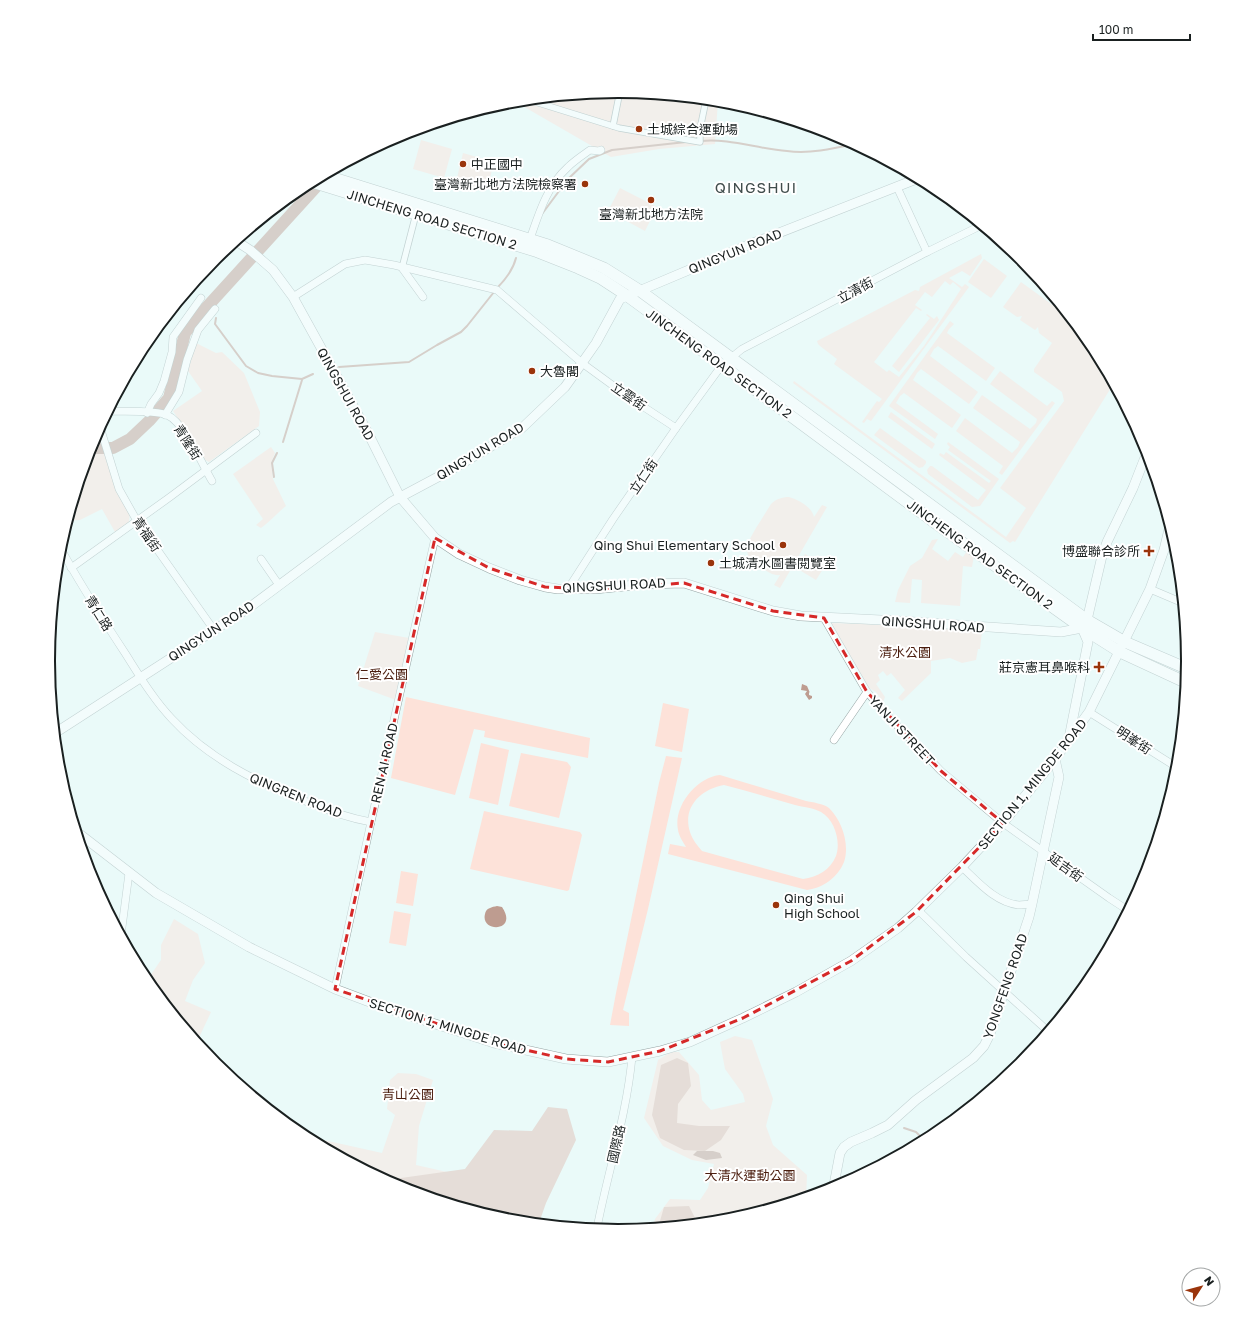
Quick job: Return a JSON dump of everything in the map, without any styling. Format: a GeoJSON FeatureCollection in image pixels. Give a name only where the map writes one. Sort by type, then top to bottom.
{"type":"FeatureCollection","features":[{"type":"Feature","properties":{"kind":"main road","name":"JINCHENG ROAD SECTION 2"},"geometry":{"type":"LineString","coordinates":[[331,177],[530,238],[604,268],[639,290],[731,358],[1084,624]]}},
{"type":"Feature","properties":{"kind":"main road","name":"JINCHENG ROAD SECTION 2"},"geometry":{"type":"LineString","coordinates":[[319,184],[544,254],[600,278],[626,295],[722,365],[938,525],[1084,624]]}},
{"type":"Feature","properties":{"kind":"main road"},"geometry":{"type":"LineString","coordinates":[[1084,624],[1182,680]]}},
{"type":"Feature","properties":{"kind":"main road"},"geometry":{"type":"LineString","coordinates":[[1122,647],[1182,668]]}},
{"type":"Feature","properties":{"kind":"street"},"geometry":{"type":"LineString","coordinates":[[613,126],[619,98]]}},
{"type":"Feature","properties":{"kind":"street"},"geometry":{"type":"LineString","coordinates":[[541,104],[613,126],[700,142],[700,129],[705,105]]}},
{"type":"Feature","properties":{"kind":"street"},"geometry":{"type":"LineString","coordinates":[[530,238],[541,206],[550,189],[560,175],[568,166],[590,150],[599,152],[601,150]]}},
{"type":"Feature","properties":{"kind":"street","name":"QINGYUN ROAD"},"geometry":{"type":"LineString","coordinates":[[59,730],[250,606],[390,502],[450,470],[522,428],[564,387],[596,343],[620,299],[626,295],[748,244],[840,210],[912,181]]}},
{"type":"Feature","properties":{"kind":"street"},"geometry":{"type":"LineString","coordinates":[[897,187],[927,252]]}},
{"type":"Feature","properties":{"kind":"street"},"geometry":{"type":"LineString","coordinates":[[416,214],[402,268],[423,297]]}},
{"type":"Feature","properties":{"kind":"street","name":"立清街"},"geometry":{"type":"LineString","coordinates":[[722,365],[742,349],[977,227]]}},
{"type":"Feature","properties":{"kind":"street","name":"QINGSHUI ROAD"},"geometry":{"type":"LineString","coordinates":[[241,244],[273,270],[293,297],[367,431],[400,497],[436,538],[460,554],[489,568],[520,580],[545,587],[568,589],[595,589],[659,583],[684,583],[774,611],[802,616],[1061,632],[1084,624]]}},
{"type":"Feature","properties":{"kind":"street","name":"立雲街"},"geometry":{"type":"LineString","coordinates":[[293,297],[344,264],[365,260],[394,265],[497,290],[582,363],[630,398],[676,428]]}},
{"type":"Feature","properties":{"kind":"street"},"geometry":{"type":"LineString","coordinates":[[148,413],[151,404],[159,393],[164,381],[172,352],[173,337],[201,298]]}},
{"type":"Feature","properties":{"kind":"street"},"geometry":{"type":"LineString","coordinates":[[165,415],[179,392],[187,360],[198,330],[215,310]]}},
{"type":"Feature","properties":{"kind":"street","name":"立仁街"},"geometry":{"type":"LineString","coordinates":[[568,589],[613,519],[722,365]]}},
{"type":"Feature","properties":{"kind":"street","name":"青隆街"},"geometry":{"type":"LineString","coordinates":[[113,411],[165,415],[180,425],[212,481]]}},
{"type":"Feature","properties":{"kind":"street"},"geometry":{"type":"LineString","coordinates":[[71,568],[256,433]]}},
{"type":"Feature","properties":{"kind":"street","name":"青福街"},"geometry":{"type":"LineString","coordinates":[[103,435],[119,489],[137,521],[214,630]]}},
{"type":"Feature","properties":{"kind":"street"},"geometry":{"type":"LineString","coordinates":[[1068,742],[1088,642],[1084,624],[1102,556],[1107,542],[1146,463]]}},
{"type":"Feature","properties":{"kind":"street","name":"SECTION 1, MINGDE ROAD"},"geometry":{"type":"LineString","coordinates":[[83,837],[156,893],[249,947],[336,989],[383,1007],[494,1043],[542,1055],[566,1059],[608,1062],[660,1051],[690,1042],[796,992],[851,961],[898,928],[962,867],[1004,822],[1055,759],[1089,712],[1150,589],[1167,536]]}},
{"type":"Feature","properties":{"kind":"street","name":"REN AI ROAD"},"geometry":{"type":"LineString","coordinates":[[336,989],[371,822],[436,538]]}},
{"type":"Feature","properties":{"kind":"street","name":"青仁路"},"geometry":{"type":"LineString","coordinates":[[65,557],[140,678]]}},
{"type":"Feature","properties":{"kind":"street"},"geometry":{"type":"LineString","coordinates":[[261,559],[279,585]]}},
{"type":"Feature","properties":{"kind":"street"},"geometry":{"type":"LineString","coordinates":[[1150,589],[1178,601]]}},
{"type":"Feature","properties":{"kind":"street","name":"YANJI STREET"},"geometry":{"type":"LineString","coordinates":[[824,618],[867,692],[941,771],[1004,822]]}},
{"type":"Feature","properties":{"kind":"street","name":"QINGREN ROAD"},"geometry":{"type":"LineString","coordinates":[[140,678],[162,707],[188,735],[207,750],[248,776],[316,806],[345,816],[371,822]]}},
{"type":"Feature","properties":{"kind":"street"},"geometry":{"type":"LineString","coordinates":[[834,740],[867,692]]}},
{"type":"Feature","properties":{"kind":"street","name":"明峯街"},"geometry":{"type":"LineString","coordinates":[[1089,712],[1172,764]]}},
{"type":"Feature","properties":{"kind":"street","name":"YONGFENG ROAD"},"geometry":{"type":"LineString","coordinates":[[835,1182],[840,1153],[844,1147],[851,1142],[888,1125],[916,1100],[973,1058],[984,1046],[990,1034],[1029,917],[1059,777],[1055,759]]}},
{"type":"Feature","properties":{"kind":"street","name":"延吉街"},"geometry":{"type":"LineString","coordinates":[[1004,822],[1044,852],[1125,908]]}},
{"type":"Feature","properties":{"kind":"street"},"geometry":{"type":"LineString","coordinates":[[962,867],[982,886],[1000,899],[1019,905],[1032,904]]}},
{"type":"Feature","properties":{"kind":"street"},"geometry":{"type":"LineString","coordinates":[[122,928],[129,873]]}},
{"type":"Feature","properties":{"kind":"street"},"geometry":{"type":"LineString","coordinates":[[918,910],[966,957],[1046,1029]]}},
{"type":"Feature","properties":{"kind":"street","name":"國際路"},"geometry":{"type":"LineString","coordinates":[[597,1224],[607,1188],[630,1082],[632,1057]]}},
{"type":"Feature","properties":{"kind":"highlighted area"},"geometry":{"type":"Polygon","coordinates":[[[435,538],[489,568],[545,587],[595,589],[684,583],[773,611],[824,618],[867,692],[941,771],[1003,823],[916,912],[851,961],[743,1018],[660,1051],[608,1062],[566,1059],[494,1043],[335,989],[435,538]]]}},
{"type":"Feature","properties":{"kind":"green space","name":"土城綜合運動場"},"geometry":{"type":"Polygon","coordinates":[[[618,98],[655,99],[718,107],[715,144],[659,149],[611,157],[524,107],[582,99],[618,98]]]}},
{"type":"Feature","properties":{"kind":"green space"},"geometry":{"type":"Polygon","coordinates":[[[421,140],[452,149],[444,178],[413,169],[421,140]]]}},
{"type":"Feature","properties":{"kind":"green space"},"geometry":{"type":"Polygon","coordinates":[[[463,153],[494,162],[487,190],[456,182],[463,153]]]}},
{"type":"Feature","properties":{"kind":"green space"},"geometry":{"type":"Polygon","coordinates":[[[620,188],[657,207],[645,231],[608,211],[620,188]]]}},
{"type":"Feature","properties":{"kind":"green space"},"geometry":{"type":"Polygon","coordinates":[[[981,254],[982,258],[970,276],[962,271],[949,278],[962,287],[965,284],[969,287],[871,421],[867,419],[864,423],[862,422],[877,401],[879,402],[882,399],[834,364],[837,359],[820,346],[817,341],[915,290],[919,291],[920,287],[981,254]],[[945,281],[932,297],[925,292],[915,305],[922,310],[921,311],[916,308],[874,362],[887,372],[889,370],[899,377],[924,346],[961,289],[953,282],[950,285],[945,281]]]}},
{"type":"Feature","properties":{"kind":"green space"},"geometry":{"type":"Polygon","coordinates":[[[984,259],[1007,276],[991,298],[968,282],[984,259]]]}},
{"type":"Feature","properties":{"kind":"green space"},"geometry":{"type":"Polygon","coordinates":[[[1021,282],[1058,309],[1087,348],[1111,388],[1015,542],[1013,541],[1010,543],[793,383],[794,381],[1006,537],[1026,508],[1000,488],[1064,401],[1062,392],[1034,372],[1034,369],[1052,343],[1039,333],[1038,327],[1035,330],[1020,320],[1022,316],[1017,317],[1003,307],[1021,282]]]}},
{"type":"Feature","properties":{"kind":"green space"},"geometry":{"type":"Polygon","coordinates":[[[927,314],[934,319],[937,316],[939,320],[899,372],[892,366],[930,318],[926,315],[927,314]]]}},
{"type":"Feature","properties":{"kind":"green space"},"geometry":{"type":"Polygon","coordinates":[[[950,321],[954,324],[947,333],[995,368],[986,381],[938,346],[934,349],[930,356],[978,392],[969,404],[921,369],[917,373],[913,380],[961,415],[952,428],[904,393],[900,396],[896,403],[938,434],[935,439],[889,406],[950,321]]]}},
{"type":"Feature","properties":{"kind":"green space"},"geometry":{"type":"Polygon","coordinates":[[[196,343],[216,353],[222,352],[244,373],[260,412],[259,426],[209,462],[205,460],[173,411],[202,391],[188,371],[196,343]]]}},
{"type":"Feature","properties":{"kind":"green space"},"geometry":{"type":"Polygon","coordinates":[[[1000,371],[1047,406],[1052,401],[1055,403],[1002,475],[999,473],[1003,466],[956,431],[965,418],[1012,453],[1018,447],[1020,442],[973,408],[982,395],[1030,429],[1036,423],[1037,419],[990,384],[1000,371]]]}},
{"type":"Feature","properties":{"kind":"green space"},"geometry":{"type":"Polygon","coordinates":[[[891,412],[935,444],[932,449],[888,417],[891,412]]]}},
{"type":"Feature","properties":{"kind":"green space"},"geometry":{"type":"Polygon","coordinates":[[[880,428],[926,461],[923,467],[919,468],[874,435],[880,428]]]}},
{"type":"Feature","properties":{"kind":"green space"},"geometry":{"type":"Polygon","coordinates":[[[101,439],[130,513],[129,522],[115,532],[102,509],[80,520],[73,521],[85,480],[101,439]]]}},
{"type":"Feature","properties":{"kind":"green space"},"geometry":{"type":"Polygon","coordinates":[[[948,442],[999,479],[980,506],[972,507],[928,474],[927,470],[930,466],[932,466],[978,500],[986,490],[939,455],[940,453],[944,455],[946,452],[989,483],[991,481],[948,450],[950,447],[947,444],[948,442]]]}},
{"type":"Feature","properties":{"kind":"green space"},"geometry":{"type":"Polygon","coordinates":[[[271,447],[275,453],[271,463],[273,479],[286,506],[261,528],[256,525],[263,519],[233,474],[271,447]]]}},
{"type":"Feature","properties":{"kind":"green space"},"geometry":{"type":"Polygon","coordinates":[[[784,497],[789,497],[804,504],[811,510],[814,517],[822,505],[827,507],[780,588],[774,585],[780,575],[770,573],[754,563],[748,554],[747,549],[753,534],[771,504],[784,497]]]}},
{"type":"Feature","properties":{"kind":"green space"},"geometry":{"type":"Polygon","coordinates":[[[938,539],[932,549],[948,561],[955,552],[963,557],[967,551],[974,556],[972,567],[963,566],[960,606],[921,603],[922,580],[912,579],[910,603],[895,602],[898,590],[910,566],[922,558],[932,540],[938,539]]]}},
{"type":"Feature","properties":{"kind":"green space"},"geometry":{"type":"Polygon","coordinates":[[[805,554],[825,566],[816,580],[796,568],[805,554]]]}},
{"type":"Feature","properties":{"kind":"green space","name":"清水公園"},"geometry":{"type":"Polygon","coordinates":[[[831,623],[982,631],[980,649],[978,649],[976,660],[962,663],[950,658],[931,661],[931,673],[902,701],[898,698],[905,690],[891,673],[887,676],[883,671],[878,675],[880,680],[876,684],[885,697],[883,702],[876,692],[869,688],[831,623]]]}},
{"type":"Feature","properties":{"kind":"green space","name":"仁愛公園"},"geometry":{"type":"Polygon","coordinates":[[[375,632],[409,638],[396,700],[358,686],[375,632]]]}},
{"type":"Feature","properties":{"kind":"green space"},"geometry":{"type":"Polygon","coordinates":[[[406,697],[590,738],[588,758],[484,737],[485,731],[474,729],[455,795],[391,778],[406,697]]]}},
{"type":"Feature","properties":{"kind":"green space"},"geometry":{"type":"Polygon","coordinates":[[[663,703],[689,709],[682,752],[655,746],[663,703]]]}},
{"type":"Feature","properties":{"kind":"green space"},"geometry":{"type":"Polygon","coordinates":[[[481,743],[509,750],[498,805],[469,798],[481,743]]]}},
{"type":"Feature","properties":{"kind":"green space"},"geometry":{"type":"Polygon","coordinates":[[[521,753],[567,762],[571,767],[559,818],[509,806],[521,753]]]}},
{"type":"Feature","properties":{"kind":"green space"},"geometry":{"type":"Polygon","coordinates":[[[666,756],[682,758],[648,909],[623,1010],[629,1013],[629,1026],[610,1025],[659,783],[666,756]]]}},
{"type":"Feature","properties":{"kind":"green space"},"geometry":{"type":"Polygon","coordinates":[[[720,775],[806,801],[821,804],[829,808],[838,819],[844,833],[845,840],[846,855],[838,872],[829,881],[819,887],[807,890],[668,854],[670,844],[686,847],[678,830],[677,821],[679,812],[688,794],[703,781],[720,775]],[[724,785],[716,787],[701,795],[691,807],[688,823],[690,832],[693,840],[702,851],[803,879],[814,877],[827,869],[836,856],[838,844],[836,832],[830,820],[826,816],[815,810],[724,785]]]}},
{"type":"Feature","properties":{"kind":"green space"},"geometry":{"type":"Polygon","coordinates":[[[484,811],[580,832],[582,835],[569,890],[567,891],[470,869],[484,811]]]}},
{"type":"Feature","properties":{"kind":"green space"},"geometry":{"type":"Polygon","coordinates":[[[401,871],[418,874],[413,906],[396,903],[401,871]]]}},
{"type":"Feature","properties":{"kind":"green space"},"geometry":{"type":"Polygon","coordinates":[[[394,911],[411,914],[406,946],[389,943],[394,911]]]}},
{"type":"Feature","properties":{"kind":"green space"},"geometry":{"type":"Polygon","coordinates":[[[174,919],[198,934],[205,963],[193,980],[185,1001],[211,1012],[199,1037],[171,1005],[150,975],[161,960],[161,945],[174,919]]]}},
{"type":"Feature","properties":{"kind":"green space","name":"大清水運動公園"},"geometry":{"type":"Polygon","coordinates":[[[735,1036],[752,1040],[773,1099],[766,1126],[773,1145],[807,1175],[806,1193],[764,1206],[728,1214],[654,1224],[655,1219],[670,1199],[700,1200],[708,1188],[714,1164],[692,1160],[663,1146],[644,1118],[658,1060],[671,1052],[679,1052],[699,1075],[702,1100],[711,1110],[745,1102],[743,1094],[725,1069],[720,1042],[735,1036]]]}},
{"type":"Feature","properties":{"kind":"green space","name":"青山公園"},"geometry":{"type":"Polygon","coordinates":[[[398,1073],[416,1074],[433,1080],[419,1126],[416,1165],[447,1172],[431,1193],[369,1167],[320,1139],[382,1153],[395,1115],[387,1109],[390,1080],[398,1073]]]}},
{"type":"Feature","properties":{"kind":"shaded area"},"geometry":{"type":"Polygon","coordinates":[[[802,684],[807,686],[810,693],[809,692],[809,695],[812,696],[809,700],[805,694],[807,691],[801,690],[802,684]]]}},
{"type":"Feature","properties":{"kind":"shaded area"},"geometry":{"type":"Polygon","coordinates":[[[491,907],[502,907],[506,915],[506,921],[503,925],[493,927],[485,920],[485,914],[491,907]]]}},
{"type":"Feature","properties":{"kind":"shaded area"},"geometry":{"type":"Polygon","coordinates":[[[677,1058],[688,1063],[691,1086],[678,1104],[677,1123],[699,1126],[730,1126],[721,1140],[705,1151],[684,1150],[660,1138],[652,1115],[661,1065],[677,1058]]]}},
{"type":"Feature","properties":{"kind":"shaded area"},"geometry":{"type":"Polygon","coordinates":[[[548,1107],[567,1109],[576,1140],[546,1203],[540,1219],[473,1206],[437,1195],[396,1179],[465,1169],[494,1130],[532,1131],[548,1107]]]}},
{"type":"Feature","properties":{"kind":"shaded area"},"geometry":{"type":"Polygon","coordinates":[[[697,1151],[713,1151],[720,1153],[722,1158],[706,1160],[693,1155],[697,1151]]]}},
{"type":"Feature","properties":{"kind":"shaded area"},"geometry":{"type":"Polygon","coordinates":[[[689,1206],[696,1219],[659,1224],[664,1207],[689,1206]]]}},
{"type":"Feature","properties":{"kind":"waterway"},"geometry":{"type":"LineString","coordinates":[[701,141],[712,140],[733,142],[795,152],[845,146]]}},
{"type":"Feature","properties":{"kind":"waterway"},"geometry":{"type":"LineString","coordinates":[[542,214],[568,179],[589,159],[612,150],[686,142]]}},
{"type":"Feature","properties":{"kind":"waterway"},"geometry":{"type":"LineString","coordinates":[[97,448],[113,448],[130,439],[149,421],[169,398],[185,333],[316,187]]}},
{"type":"Feature","properties":{"kind":"waterway"},"geometry":{"type":"LineString","coordinates":[[497,288],[513,267],[516,258]]}},
{"type":"Feature","properties":{"kind":"waterway"},"geometry":{"type":"LineString","coordinates":[[339,367],[409,362],[461,332],[494,292]]}},
{"type":"Feature","properties":{"kind":"waterway"},"geometry":{"type":"LineString","coordinates":[[216,318],[215,324],[246,366],[258,373],[302,379],[313,374]]}},
{"type":"Feature","properties":{"kind":"waterway"},"geometry":{"type":"LineString","coordinates":[[283,442],[302,380]]}},
{"type":"Feature","properties":{"kind":"waterway"},"geometry":{"type":"LineString","coordinates":[[274,477],[272,463],[277,453]]}},
{"type":"Feature","properties":{"kind":"waterway"},"geometry":{"type":"LineString","coordinates":[[904,1128],[916,1132],[921,1137]]}},
{"type":"Feature","properties":{"kind":"place","name":"土城綜合運動場"},"geometry":{"type":"Point","coordinates":[639,129]}},
{"type":"Feature","properties":{"kind":"place","name":"中正國中"},"geometry":{"type":"Point","coordinates":[463,164]}},
{"type":"Feature","properties":{"kind":"place","name":"臺灣新北地方法院檢察署"},"geometry":{"type":"Point","coordinates":[585,184]}},
{"type":"Feature","properties":{"kind":"place","name":"臺灣新北地方法院"},"geometry":{"type":"Point","coordinates":[651,200]}},
{"type":"Feature","properties":{"kind":"place","name":"大魯閣"},"geometry":{"type":"Point","coordinates":[532,371]}},
{"type":"Feature","properties":{"kind":"place","name":"Qing Shui Elementary School"},"geometry":{"type":"Point","coordinates":[783,545]}},
{"type":"Feature","properties":{"kind":"place","name":"博盛聯合診所"},"geometry":{"type":"Point","coordinates":[1149,551]}},
{"type":"Feature","properties":{"kind":"place","name":"土城清水圖書閱覽室"},"geometry":{"type":"Point","coordinates":[711,563]}},
{"type":"Feature","properties":{"kind":"place","name":"莊京憲耳鼻喉科"},"geometry":{"type":"Point","coordinates":[1099,667]}},
{"type":"Feature","properties":{"kind":"place","name":"Qing Shui High School"},"geometry":{"type":"Point","coordinates":[776,905]}},
{"type":"Feature","properties":{"kind":"district","name":"QINGSHUI"},"geometry":{"type":"Point","coordinates":[756,187]}}]}
